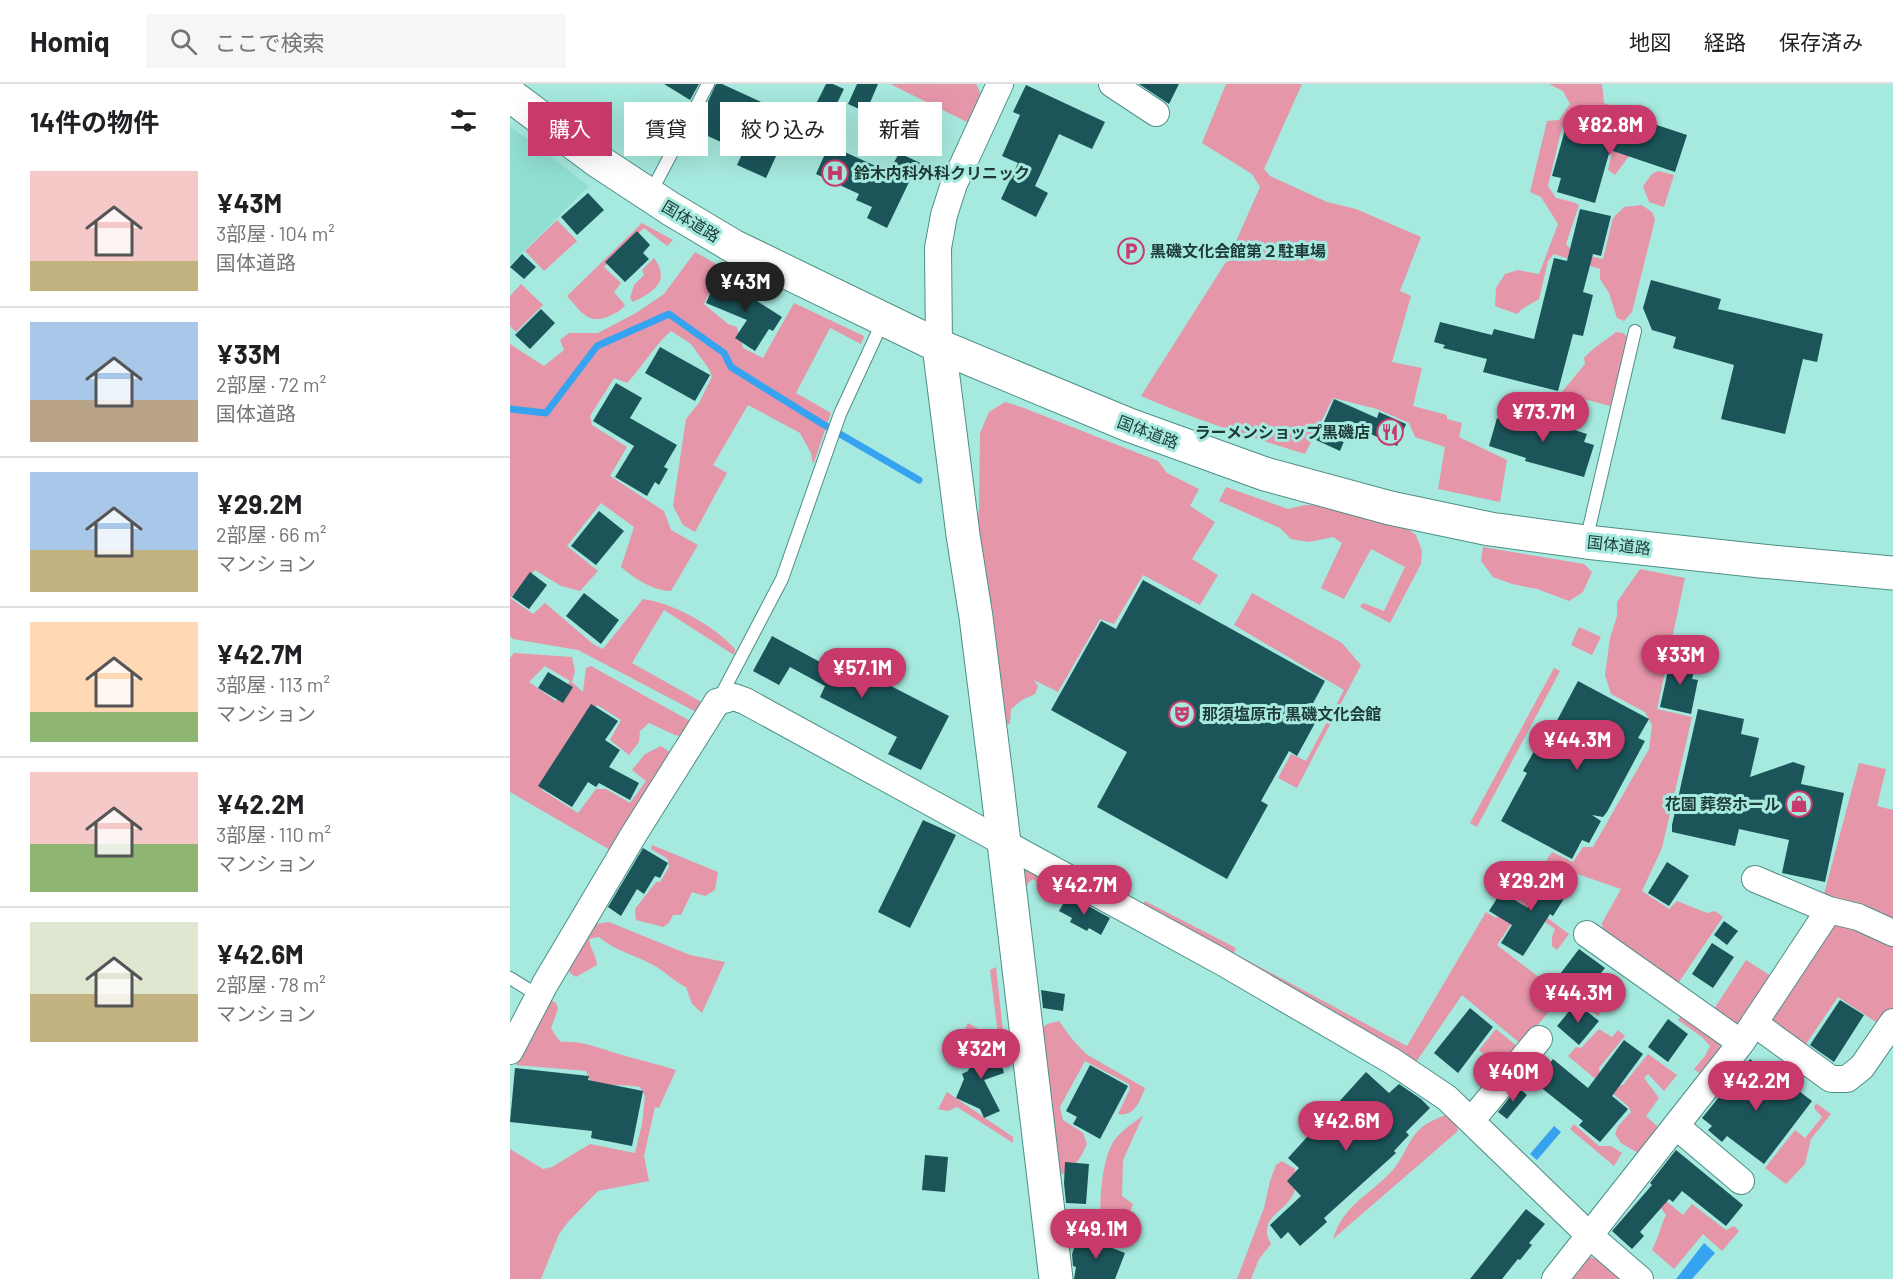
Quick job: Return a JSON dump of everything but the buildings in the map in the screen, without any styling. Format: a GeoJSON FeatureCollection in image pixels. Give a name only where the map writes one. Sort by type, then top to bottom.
{"type":"FeatureCollection","features":[{"type":"Feature","properties":{"kind":"street"},"geometry":{"type":"LineString","coordinates":[[1112,84],[1156,113]]}},
{"type":"Feature","properties":{"kind":"street"},"geometry":{"type":"LineString","coordinates":[[999,85],[954,184],[944,214],[938,248],[939,346],[976,617],[1056,1279]]}},
{"type":"Feature","properties":{"kind":"street","name":"国体道路"},"geometry":{"type":"LineString","coordinates":[[510,95],[560,134],[649,195],[733,246],[939,346],[1129,425],[1265,474],[1402,511],[1490,529],[1586,542],[1893,573]]}},
{"type":"Feature","properties":{"kind":"street"},"geometry":{"type":"LineString","coordinates":[[510,1051],[539,996],[634,834],[717,702],[734,697],[1003,841],[1222,962],[1392,1061],[1447,1098],[1589,1235],[1640,1279]]}},
{"type":"Feature","properties":{"kind":"street"},"geometry":{"type":"LineString","coordinates":[[1755,879],[1828,910],[1858,917],[1893,933]]}},
{"type":"Feature","properties":{"kind":"street"},"geometry":{"type":"LineString","coordinates":[[1555,1279],[1747,1033],[1828,910]]}},
{"type":"Feature","properties":{"kind":"street"},"geometry":{"type":"LineString","coordinates":[[1587,934],[1747,1033],[1831,1079],[1847,1080],[1862,1067],[1893,1022]]}},
{"type":"Feature","properties":{"kind":"street"},"geometry":{"type":"LineString","coordinates":[[1471,1121],[1539,1039]]}},
{"type":"Feature","properties":{"kind":"street"},"geometry":{"type":"LineString","coordinates":[[1676,1125],[1741,1181]]}},
{"type":"Feature","properties":{"kind":"lane"},"geometry":{"type":"LineString","coordinates":[[649,195],[708,84]]}},
{"type":"Feature","properties":{"kind":"lane"},"geometry":{"type":"LineString","coordinates":[[717,702],[782,579],[840,414],[884,320]]}},
{"type":"Feature","properties":{"kind":"lane"},"geometry":{"type":"LineString","coordinates":[[1586,542],[1635,331]]}},
{"type":"Feature","properties":{"kind":"lane"},"geometry":{"type":"LineString","coordinates":[[510,978],[539,996]]}},
{"type":"Feature","properties":{"kind":"shaded area"},"geometry":{"type":"Polygon","coordinates":[[[890,84],[976,84],[981,99],[973,125],[942,110],[942,102],[926,102],[890,84]]]}},
{"type":"Feature","properties":{"kind":"shaded area"},"geometry":{"type":"Polygon","coordinates":[[[1226,84],[1302,84],[1264,169],[1270,176],[1327,202],[1356,209],[1421,237],[1400,291],[1411,296],[1392,362],[1422,368],[1413,406],[1447,415],[1447,419],[1462,423],[1459,437],[1507,460],[1500,502],[1438,489],[1445,447],[1415,437],[1409,423],[1377,409],[1333,398],[1305,454],[1202,420],[1141,396],[1229,257],[1260,187],[1252,174],[1202,143],[1226,84]]]}},
{"type":"Feature","properties":{"kind":"shaded area"},"geometry":{"type":"Polygon","coordinates":[[[1549,84],[1602,84],[1604,103],[1646,117],[1638,144],[1615,175],[1608,170],[1615,141],[1609,133],[1572,120],[1562,127],[1548,186],[1556,198],[1579,205],[1566,244],[1573,252],[1603,259],[1613,218],[1624,207],[1642,205],[1652,212],[1655,220],[1632,312],[1624,321],[1617,318],[1609,293],[1600,279],[1600,269],[1554,254],[1548,261],[1539,299],[1517,314],[1495,306],[1496,288],[1505,274],[1518,270],[1539,274],[1558,224],[1541,197],[1530,192],[1547,121],[1559,120],[1570,104],[1563,91],[1549,84]]]}},
{"type":"Feature","properties":{"kind":"shaded area"},"geometry":{"type":"Polygon","coordinates":[[[510,126],[528,140],[528,156],[550,156],[589,186],[510,265],[510,126]]]}},
{"type":"Feature","properties":{"kind":"shaded area"},"geometry":{"type":"Polygon","coordinates":[[[1658,171],[1674,175],[1664,207],[1649,202],[1643,186],[1652,174],[1658,171]]]}},
{"type":"Feature","properties":{"kind":"shaded area"},"geometry":{"type":"Polygon","coordinates":[[[557,220],[577,241],[544,271],[525,251],[557,220]]]}},
{"type":"Feature","properties":{"kind":"shaded area"},"geometry":{"type":"Polygon","coordinates":[[[642,223],[673,240],[667,246],[644,228],[604,267],[621,283],[614,292],[625,305],[618,312],[602,319],[590,318],[580,311],[567,296],[642,223]]]}},
{"type":"Feature","properties":{"kind":"shaded area"},"geometry":{"type":"Polygon","coordinates":[[[695,252],[756,286],[753,292],[718,274],[704,304],[728,324],[737,327],[743,348],[763,358],[794,303],[864,336],[861,344],[830,328],[796,393],[831,413],[813,465],[811,453],[800,433],[748,405],[713,465],[727,473],[695,532],[683,525],[673,506],[686,419],[699,403],[712,377],[691,344],[671,331],[627,383],[614,378],[590,416],[592,425],[627,447],[610,476],[664,511],[671,530],[698,545],[671,591],[651,586],[621,567],[634,527],[601,503],[567,546],[598,571],[580,591],[561,586],[535,570],[510,598],[510,344],[544,366],[564,350],[560,340],[569,333],[598,333],[636,313],[664,294],[695,252]]]}},
{"type":"Feature","properties":{"kind":"shaded area"},"geometry":{"type":"Polygon","coordinates":[[[654,258],[661,273],[658,285],[648,294],[633,302],[630,298],[634,285],[644,275],[642,270],[654,258]]]}},
{"type":"Feature","properties":{"kind":"shaded area"},"geometry":{"type":"Polygon","coordinates":[[[521,284],[543,305],[516,332],[510,326],[510,296],[521,284]]]}},
{"type":"Feature","properties":{"kind":"shaded area"},"geometry":{"type":"Polygon","coordinates":[[[1616,332],[1623,333],[1629,338],[1610,406],[1561,393],[1585,364],[1584,358],[1616,332]]]}},
{"type":"Feature","properties":{"kind":"shaded area"},"geometry":{"type":"Polygon","coordinates":[[[1005,402],[1158,461],[1167,473],[1199,489],[1190,506],[1215,522],[1192,559],[1218,575],[1200,605],[1143,575],[1114,624],[1100,619],[1058,692],[1034,680],[1038,686],[1035,694],[1022,700],[1011,709],[1010,723],[999,730],[975,538],[979,510],[980,433],[989,412],[1005,402]]]}},
{"type":"Feature","properties":{"kind":"shaded area"},"geometry":{"type":"Polygon","coordinates":[[[1226,487],[1288,509],[1305,505],[1320,505],[1402,525],[1416,535],[1422,551],[1421,564],[1390,623],[1360,607],[1363,603],[1384,611],[1405,567],[1371,549],[1344,599],[1321,588],[1342,543],[1333,537],[1309,542],[1291,539],[1280,528],[1219,501],[1226,487]]]}},
{"type":"Feature","properties":{"kind":"shaded area"},"geometry":{"type":"Polygon","coordinates":[[[1483,547],[1584,564],[1592,572],[1583,592],[1569,601],[1537,589],[1493,577],[1481,561],[1483,547]]]}},
{"type":"Feature","properties":{"kind":"shaded area"},"geometry":{"type":"Polygon","coordinates":[[[1640,569],[1685,578],[1657,709],[1692,717],[1662,848],[1642,891],[1669,909],[1677,901],[1707,913],[1715,911],[1723,917],[1677,985],[1603,932],[1602,923],[1621,889],[1551,865],[1526,902],[1569,934],[1557,950],[1552,946],[1555,929],[1523,906],[1497,945],[1563,996],[1521,1044],[1462,995],[1414,1065],[1141,907],[1145,901],[1236,948],[1234,953],[1407,1046],[1486,912],[1496,918],[1520,886],[1527,888],[1552,852],[1573,862],[1583,847],[1593,847],[1649,749],[1652,725],[1645,712],[1611,694],[1605,675],[1610,638],[1617,616],[1617,602],[1640,569]]]}},
{"type":"Feature","properties":{"kind":"shaded area"},"geometry":{"type":"Polygon","coordinates":[[[1252,593],[1342,643],[1361,665],[1297,788],[1278,778],[1291,754],[1306,761],[1344,690],[1234,625],[1252,593]]]}},
{"type":"Feature","properties":{"kind":"shaded area"},"geometry":{"type":"Polygon","coordinates":[[[510,598],[533,614],[545,603],[593,644],[603,649],[643,599],[655,601],[705,624],[727,640],[735,649],[734,655],[664,610],[632,663],[705,704],[700,714],[578,650],[513,639],[510,636],[510,598]]]}},
{"type":"Feature","properties":{"kind":"shaded area"},"geometry":{"type":"Polygon","coordinates":[[[1579,627],[1601,637],[1592,655],[1571,645],[1579,627]]]}},
{"type":"Feature","properties":{"kind":"shaded area"},"geometry":{"type":"Polygon","coordinates":[[[514,653],[572,657],[575,671],[572,682],[583,692],[586,668],[591,666],[692,722],[684,737],[649,723],[640,731],[639,742],[629,755],[610,740],[621,720],[597,705],[542,790],[578,813],[596,789],[606,789],[630,803],[646,781],[632,770],[645,754],[661,746],[673,754],[612,851],[510,792],[510,658],[514,653]],[[545,666],[529,682],[556,701],[570,681],[545,666]]]}},
{"type":"Feature","properties":{"kind":"shaded area"},"geometry":{"type":"Polygon","coordinates":[[[1554,668],[1560,671],[1477,827],[1470,823],[1554,668]]]}},
{"type":"Feature","properties":{"kind":"shaded area"},"geometry":{"type":"Polygon","coordinates":[[[1859,763],[1886,769],[1877,806],[1893,810],[1893,927],[1873,917],[1859,904],[1824,894],[1859,763]]]}},
{"type":"Feature","properties":{"kind":"shaded area"},"geometry":{"type":"Polygon","coordinates":[[[652,845],[718,872],[715,890],[705,896],[692,892],[681,915],[673,915],[669,923],[663,927],[636,920],[635,909],[656,882],[660,882],[669,867],[668,859],[651,849],[652,845]]]}},
{"type":"Feature","properties":{"kind":"shaded area"},"geometry":{"type":"Polygon","coordinates":[[[1023,859],[1071,887],[1062,901],[1033,879],[1028,883],[1023,894],[1023,859]]]}},
{"type":"Feature","properties":{"kind":"shaded area"},"geometry":{"type":"Polygon","coordinates":[[[1841,918],[1893,941],[1893,1009],[1882,1026],[1838,997],[1806,1044],[1769,1019],[1831,922],[1841,918]]]}},
{"type":"Feature","properties":{"kind":"shaded area"},"geometry":{"type":"Polygon","coordinates":[[[609,922],[690,955],[725,962],[702,1013],[692,1004],[686,987],[655,966],[612,946],[599,937],[589,939],[597,965],[576,977],[570,973],[568,964],[589,925],[609,922]]]}},
{"type":"Feature","properties":{"kind":"shaded area"},"geometry":{"type":"Polygon","coordinates":[[[1746,960],[1774,978],[1744,1022],[1728,1025],[1712,1012],[1746,960]]]}},
{"type":"Feature","properties":{"kind":"shaded area"},"geometry":{"type":"Polygon","coordinates":[[[996,967],[1005,1049],[1001,1050],[964,1030],[968,1023],[994,1038],[998,1035],[990,970],[996,967]]]}},
{"type":"Feature","properties":{"kind":"shaded area"},"geometry":{"type":"Polygon","coordinates":[[[1602,980],[1617,991],[1598,1016],[1584,1005],[1602,980]]]}},
{"type":"Feature","properties":{"kind":"shaded area"},"geometry":{"type":"Polygon","coordinates":[[[548,998],[556,1003],[558,1009],[551,1028],[561,1042],[587,1044],[676,1070],[659,1108],[655,1107],[644,1156],[649,1181],[598,1191],[559,1234],[541,1279],[510,1279],[510,1149],[543,1169],[552,1167],[590,1144],[635,1153],[642,1124],[645,1096],[640,1087],[591,1083],[586,1071],[516,1065],[531,1041],[532,1029],[548,998]]]}},
{"type":"Feature","properties":{"kind":"shaded area"},"geometry":{"type":"Polygon","coordinates":[[[1682,1014],[1713,1035],[1720,1046],[1721,1053],[1703,1076],[1694,1069],[1710,1046],[1702,1037],[1678,1020],[1682,1014]]]}},
{"type":"Feature","properties":{"kind":"shaded area"},"geometry":{"type":"Polygon","coordinates":[[[1059,1021],[1086,1054],[1145,1088],[1132,1111],[1118,1114],[1130,1089],[1129,1084],[1085,1061],[1060,1107],[1063,1120],[1083,1133],[1087,1144],[1071,1168],[1056,1176],[1039,1031],[1047,1024],[1059,1021]]]}},
{"type":"Feature","properties":{"kind":"shaded area"},"geometry":{"type":"Polygon","coordinates":[[[1496,1029],[1517,1046],[1499,1069],[1483,1060],[1485,1056],[1479,1050],[1496,1029]]]}},
{"type":"Feature","properties":{"kind":"shaded area"},"geometry":{"type":"Polygon","coordinates":[[[1599,1029],[1612,1037],[1618,1030],[1625,1036],[1599,1068],[1600,1073],[1617,1086],[1623,1085],[1648,1054],[1677,1075],[1664,1091],[1648,1074],[1644,1078],[1659,1098],[1646,1116],[1659,1128],[1638,1153],[1621,1143],[1615,1134],[1618,1126],[1631,1112],[1629,1107],[1568,1056],[1576,1047],[1581,1048],[1599,1029]]]}},
{"type":"Feature","properties":{"kind":"shaded area"},"geometry":{"type":"Polygon","coordinates":[[[947,1092],[1013,1137],[1013,1143],[957,1107],[948,1111],[938,1109],[947,1092]]]}},
{"type":"Feature","properties":{"kind":"shaded area"},"geometry":{"type":"Polygon","coordinates":[[[1816,1103],[1831,1114],[1811,1139],[1805,1164],[1786,1184],[1765,1168],[1795,1130],[1805,1138],[1822,1117],[1814,1108],[1816,1103]]]}},
{"type":"Feature","properties":{"kind":"shaded area"},"geometry":{"type":"Polygon","coordinates":[[[1446,1115],[1456,1125],[1458,1131],[1333,1239],[1344,1217],[1358,1201],[1393,1170],[1417,1132],[1430,1122],[1446,1115]]]}},
{"type":"Feature","properties":{"kind":"shaded area"},"geometry":{"type":"Polygon","coordinates":[[[1143,1116],[1123,1160],[1122,1196],[1133,1204],[1119,1244],[1102,1232],[1100,1210],[1104,1168],[1107,1156],[1117,1137],[1143,1116]]]}},
{"type":"Feature","properties":{"kind":"shaded area"},"geometry":{"type":"Polygon","coordinates":[[[1574,1124],[1599,1146],[1611,1146],[1622,1153],[1614,1166],[1570,1129],[1574,1124]]]}},
{"type":"Feature","properties":{"kind":"shaded area"},"geometry":{"type":"Polygon","coordinates":[[[1282,1161],[1295,1169],[1294,1193],[1269,1222],[1267,1235],[1271,1244],[1259,1259],[1251,1279],[1237,1279],[1264,1208],[1276,1165],[1282,1161]]]}},
{"type":"Feature","properties":{"kind":"shaded area"},"geometry":{"type":"Polygon","coordinates":[[[1666,1201],[1683,1215],[1692,1204],[1726,1230],[1734,1226],[1739,1231],[1722,1251],[1703,1234],[1674,1269],[1652,1250],[1666,1215],[1661,1208],[1666,1201]]]}},
{"type":"Feature","properties":{"kind":"shaded area"},"geometry":{"type":"Polygon","coordinates":[[[1590,1257],[1601,1260],[1622,1279],[1569,1279],[1590,1257]]]}},
{"type":"Feature","properties":{"kind":"water"},"geometry":{"type":"Polygon","coordinates":[[[1554,1126],[1561,1132],[1537,1160],[1530,1154],[1554,1126]]]}},
{"type":"Feature","properties":{"kind":"water"},"geometry":{"type":"Polygon","coordinates":[[[1704,1243],[1715,1253],[1692,1279],[1676,1279],[1704,1243]]]}},
{"type":"Feature","properties":{"kind":"waterway"},"geometry":{"type":"LineString","coordinates":[[510,409],[546,413],[597,346],[669,314],[724,353],[731,367],[919,480]]}},
{"type":"Feature","properties":{"kind":"place","name":"鈴木内科外科クリニック"},"geometry":{"type":"Point","coordinates":[835,173]}},
{"type":"Feature","properties":{"kind":"place","name":"黒磯文化会館第２駐車場"},"geometry":{"type":"Point","coordinates":[1131,251]}},
{"type":"Feature","properties":{"kind":"place","name":"ラーメンショップ黒磯店"},"geometry":{"type":"Point","coordinates":[1390,432]}},
{"type":"Feature","properties":{"kind":"place","name":"那須塩原市 黒磯文化会館"},"geometry":{"type":"Point","coordinates":[1182,714]}},
{"type":"Feature","properties":{"kind":"place","name":"花園 葬祭ホール"},"geometry":{"type":"Point","coordinates":[1799,804]}}]}
